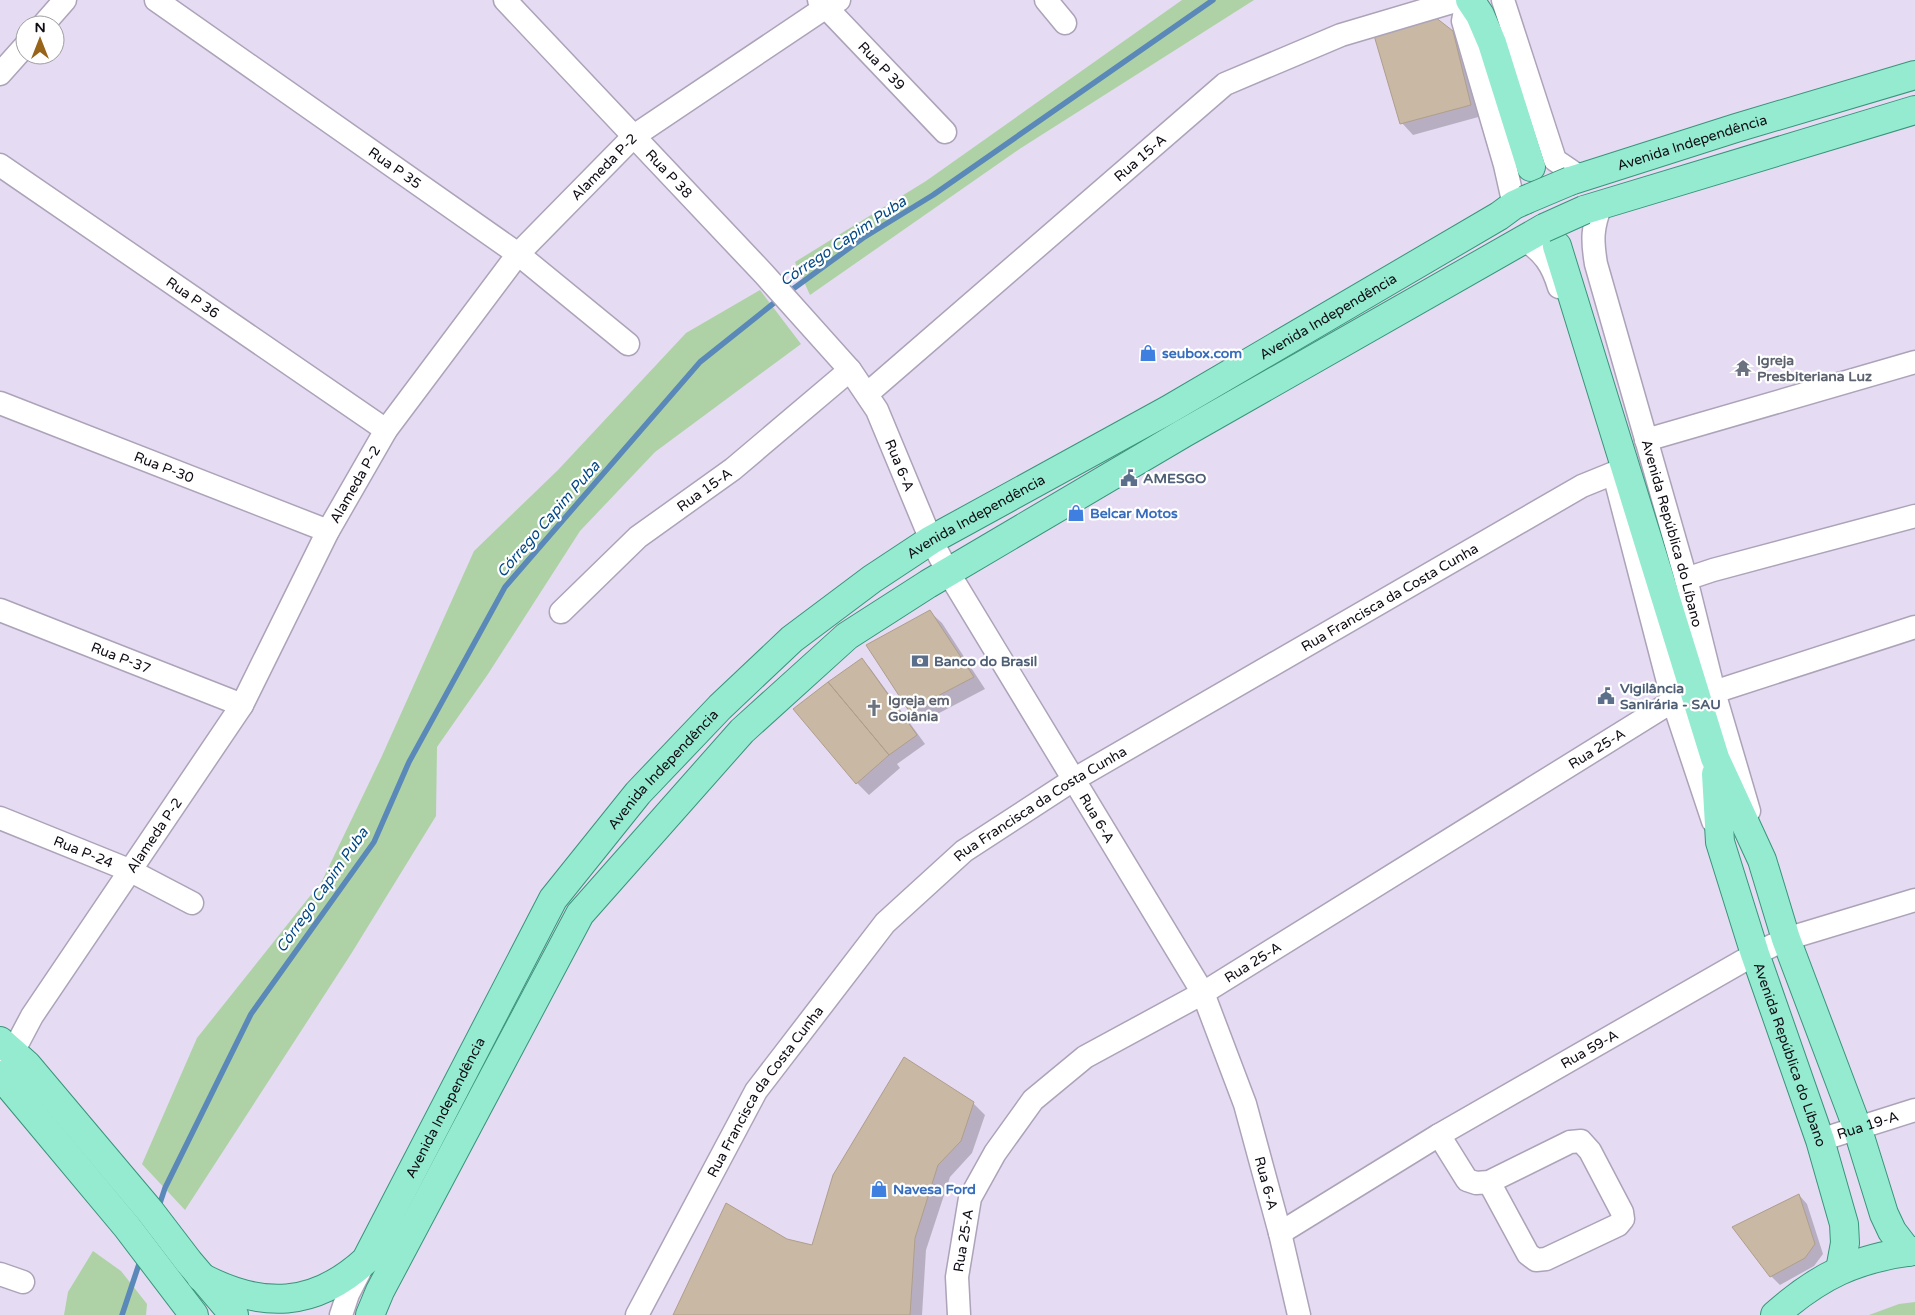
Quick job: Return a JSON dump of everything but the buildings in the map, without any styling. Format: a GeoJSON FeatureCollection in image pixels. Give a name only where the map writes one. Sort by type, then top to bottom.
{"type":"FeatureCollection","features":[{"type":"Feature","properties":{"kind":"main road"},"geometry":{"type":"LineString","coordinates":[[1469,0],[1480,15],[1492,44],[1531,167]]}},
{"type":"Feature","properties":{"kind":"main road"},"geometry":{"type":"LineString","coordinates":[[1492,44],[1493,0]]}},
{"type":"Feature","properties":{"kind":"main road","name":"Avenida Independência"},"geometry":{"type":"LineString","coordinates":[[366,1260],[553,899],[638,793],[720,707],[792,640],[872,579],[931,540],[1168,410],[1499,216],[1519,202],[1575,179],[1736,128],[1915,75]]}},
{"type":"Feature","properties":{"kind":"main road","name":"Avenida Independência"},"geometry":{"type":"LineString","coordinates":[[370,1315],[384,1285],[580,914],[742,731],[847,636],[948,572],[1184,433],[1542,238],[1592,208],[1915,110]]}},
{"type":"Feature","properties":{"kind":"main road","name":"Avenida República do Líbano"},"geometry":{"type":"LineString","coordinates":[[1542,238],[1715,758],[1762,860],[1786,939],[1857,1128],[1884,1214],[1892,1231],[1912,1252]]}},
{"type":"Feature","properties":{"kind":"main road"},"geometry":{"type":"LineString","coordinates":[[1168,410],[1184,433]]}},
{"type":"Feature","properties":{"kind":"main road","name":"Avenida República do Líbano"},"geometry":{"type":"LineString","coordinates":[[1715,758],[1720,842],[1755,954],[1820,1140],[1844,1224],[1845,1243],[1840,1270]]}},
{"type":"Feature","properties":{"kind":"main road"},"geometry":{"type":"LineString","coordinates":[[553,899],[580,914]]}},
{"type":"Feature","properties":{"kind":"main road"},"geometry":{"type":"LineString","coordinates":[[6,1046],[27,1065],[150,1211],[234,1315]]}},
{"type":"Feature","properties":{"kind":"main road"},"geometry":{"type":"LineString","coordinates":[[0,1077],[127,1227],[182,1304]]}},
{"type":"Feature","properties":{"kind":"main road"},"geometry":{"type":"LineString","coordinates":[[1775,1315],[1805,1290],[1840,1270],[1870,1260],[1912,1252]]}},
{"type":"Feature","properties":{"kind":"main road"},"geometry":{"type":"LineString","coordinates":[[195,1269],[218,1285],[247,1294],[278,1299],[297,1298],[329,1288],[351,1274],[366,1260]]}},
{"type":"Feature","properties":{"kind":"street"},"geometry":{"type":"LineString","coordinates":[[52,15],[65,0]]}},
{"type":"Feature","properties":{"kind":"street","name":"Rua P 35"},"geometry":{"type":"LineString","coordinates":[[156,0],[518,254],[628,344]]}},
{"type":"Feature","properties":{"kind":"street","name":"Rua P 38"},"geometry":{"type":"LineString","coordinates":[[505,0],[764,274],[810,327]]}},
{"type":"Feature","properties":{"kind":"street"},"geometry":{"type":"LineString","coordinates":[[1046,0],[1065,23]]}},
{"type":"Feature","properties":{"kind":"street","name":"Rua 15-A"},"geometry":{"type":"LineString","coordinates":[[867,394],[1225,84],[1341,35],[1459,0]]}},
{"type":"Feature","properties":{"kind":"street"},"geometry":{"type":"LineString","coordinates":[[1469,0],[1463,21],[1519,202]]}},
{"type":"Feature","properties":{"kind":"street"},"geometry":{"type":"LineString","coordinates":[[1503,0],[1555,160],[1575,179]]}},
{"type":"Feature","properties":{"kind":"street","name":"Alameda P-2"},"geometry":{"type":"LineString","coordinates":[[0,1077],[6,1046],[32,1016],[242,705],[328,531],[386,430],[518,254],[634,136],[828,2]]}},
{"type":"Feature","properties":{"kind":"street","name":"Rua P 39"},"geometry":{"type":"LineString","coordinates":[[828,2],[945,132]]}},
{"type":"Feature","properties":{"kind":"street"},"geometry":{"type":"LineString","coordinates":[[0,74],[15,57]]}},
{"type":"Feature","properties":{"kind":"street","name":"Rua P 36"},"geometry":{"type":"LineString","coordinates":[[0,165],[386,430]]}},
{"type":"Feature","properties":{"kind":"street","name":"Avenida República do Líbano"},"geometry":{"type":"LineString","coordinates":[[1592,208],[1595,221],[1592,239],[1596,264],[1686,579],[1714,692],[1735,759],[1762,860]]}},
{"type":"Feature","properties":{"kind":"street","name":"Avenida República do Líbano"},"geometry":{"type":"LineString","coordinates":[[1542,238],[1540,251],[1551,265],[1554,273],[1614,473],[1673,700],[1720,842]]}},
{"type":"Feature","properties":{"kind":"street","name":"Rua 6-A"},"geometry":{"type":"LineString","coordinates":[[810,327],[850,370],[877,410],[931,540],[948,572],[1203,993],[1245,1104],[1280,1233],[1299,1315]]}},
{"type":"Feature","properties":{"kind":"street"},"geometry":{"type":"LineString","coordinates":[[1646,440],[1915,362]]}},
{"type":"Feature","properties":{"kind":"street","name":"Rua 15-A"},"geometry":{"type":"LineString","coordinates":[[561,612],[638,537],[733,469],[850,370]]}},
{"type":"Feature","properties":{"kind":"street","name":"Rua P-30"},"geometry":{"type":"LineString","coordinates":[[0,403],[328,531]]}},
{"type":"Feature","properties":{"kind":"street","name":"Rua Francisca da Costa Cunha"},"geometry":{"type":"LineString","coordinates":[[637,1315],[756,1091],[885,923],[964,851],[1073,780],[1582,486],[1614,473]]}},
{"type":"Feature","properties":{"kind":"street"},"geometry":{"type":"LineString","coordinates":[[1686,579],[1713,570],[1915,516]]}},
{"type":"Feature","properties":{"kind":"street","name":"Rua P-37"},"geometry":{"type":"LineString","coordinates":[[0,610],[242,705]]}},
{"type":"Feature","properties":{"kind":"street"},"geometry":{"type":"LineString","coordinates":[[1714,692],[1915,627]]}},
{"type":"Feature","properties":{"kind":"street","name":"Rua 25-A"},"geometry":{"type":"LineString","coordinates":[[959,1315],[958,1277],[970,1198],[995,1153],[1033,1100],[1085,1057],[1203,993],[1673,700]]}},
{"type":"Feature","properties":{"kind":"street","name":"Rua P-24"},"geometry":{"type":"LineString","coordinates":[[0,818],[130,870],[192,903]]}},
{"type":"Feature","properties":{"kind":"street","name":"Rua 59-A"},"geometry":{"type":"LineString","coordinates":[[1280,1233],[1439,1135],[1755,954],[1786,939],[1915,900]]}},
{"type":"Feature","properties":{"kind":"street","name":"Rua 19-A"},"geometry":{"type":"LineString","coordinates":[[1820,1140],[1915,1110]]}},
{"type":"Feature","properties":{"kind":"street"},"geometry":{"type":"LineString","coordinates":[[1439,1135],[1466,1180],[1476,1184],[1489,1182],[1570,1142],[1581,1141],[1590,1150],[1622,1212],[1623,1219],[1618,1225],[1546,1258],[1536,1260],[1528,1254],[1489,1182]]}},
{"type":"Feature","properties":{"kind":"street","name":"Avenida Independência"},"geometry":{"type":"LineString","coordinates":[[341,1315],[348,1294],[366,1260]]}},
{"type":"Feature","properties":{"kind":"street"},"geometry":{"type":"LineString","coordinates":[[0,1274],[23,1282]]}},
{"type":"Feature","properties":{"kind":"green space"},"geometry":{"type":"Polygon","coordinates":[[[1182,0],[1254,0],[1021,148],[810,295],[795,262],[926,181],[1182,0]]]}},
{"type":"Feature","properties":{"kind":"green space"},"geometry":{"type":"Polygon","coordinates":[[[760,290],[801,344],[655,452],[580,531],[488,674],[437,747],[436,816],[351,954],[185,1210],[142,1164],[197,1038],[322,881],[381,758],[474,551],[558,470],[686,333],[760,290]]]}},
{"type":"Feature","properties":{"kind":"green space"},"geometry":{"type":"Polygon","coordinates":[[[93,1251],[121,1271],[147,1304],[146,1315],[64,1315],[68,1292],[93,1251]]]}},
{"type":"Feature","properties":{"kind":"green space"},"geometry":{"type":"Polygon","coordinates":[[[1915,1302],[1915,1315],[1869,1315],[1899,1304],[1915,1302]]]}},
{"type":"Feature","properties":{"kind":"waterway","name":"Córrego Capim Puba"},"geometry":{"type":"LineString","coordinates":[[786,294],[863,238],[933,195],[1213,0]]}},
{"type":"Feature","properties":{"kind":"waterway","name":"Córrego Capim Puba"},"geometry":{"type":"LineString","coordinates":[[158,1209],[165,1188],[251,1014],[374,842],[409,762],[505,587],[700,362],[779,299]]}},
{"type":"Feature","properties":{"kind":"waterway","name":"Córrego Capim Puba"},"geometry":{"type":"LineString","coordinates":[[122,1315],[141,1258]]}},
{"type":"Feature","properties":{"kind":"place","name":"seubox.com"},"geometry":{"type":"Point","coordinates":[1148,353]}},
{"type":"Feature","properties":{"kind":"place","name":"Igreja Presbiteriana Luz"},"geometry":{"type":"Point","coordinates":[1743,368]}},
{"type":"Feature","properties":{"kind":"place","name":"AMESGO"},"geometry":{"type":"Point","coordinates":[1129,478]}},
{"type":"Feature","properties":{"kind":"place","name":"Belcar Motos"},"geometry":{"type":"Point","coordinates":[1076,513]}},
{"type":"Feature","properties":{"kind":"place","name":"Banco do Brasil"},"geometry":{"type":"Point","coordinates":[920,661]}},
{"type":"Feature","properties":{"kind":"place","name":"Vigilância Sanirária - SAU"},"geometry":{"type":"Point","coordinates":[1606,696]}},
{"type":"Feature","properties":{"kind":"place","name":"Igreja em Goiânia"},"geometry":{"type":"Point","coordinates":[874,708]}},
{"type":"Feature","properties":{"kind":"place","name":"Navesa Ford"},"geometry":{"type":"Point","coordinates":[879,1189]}}]}
